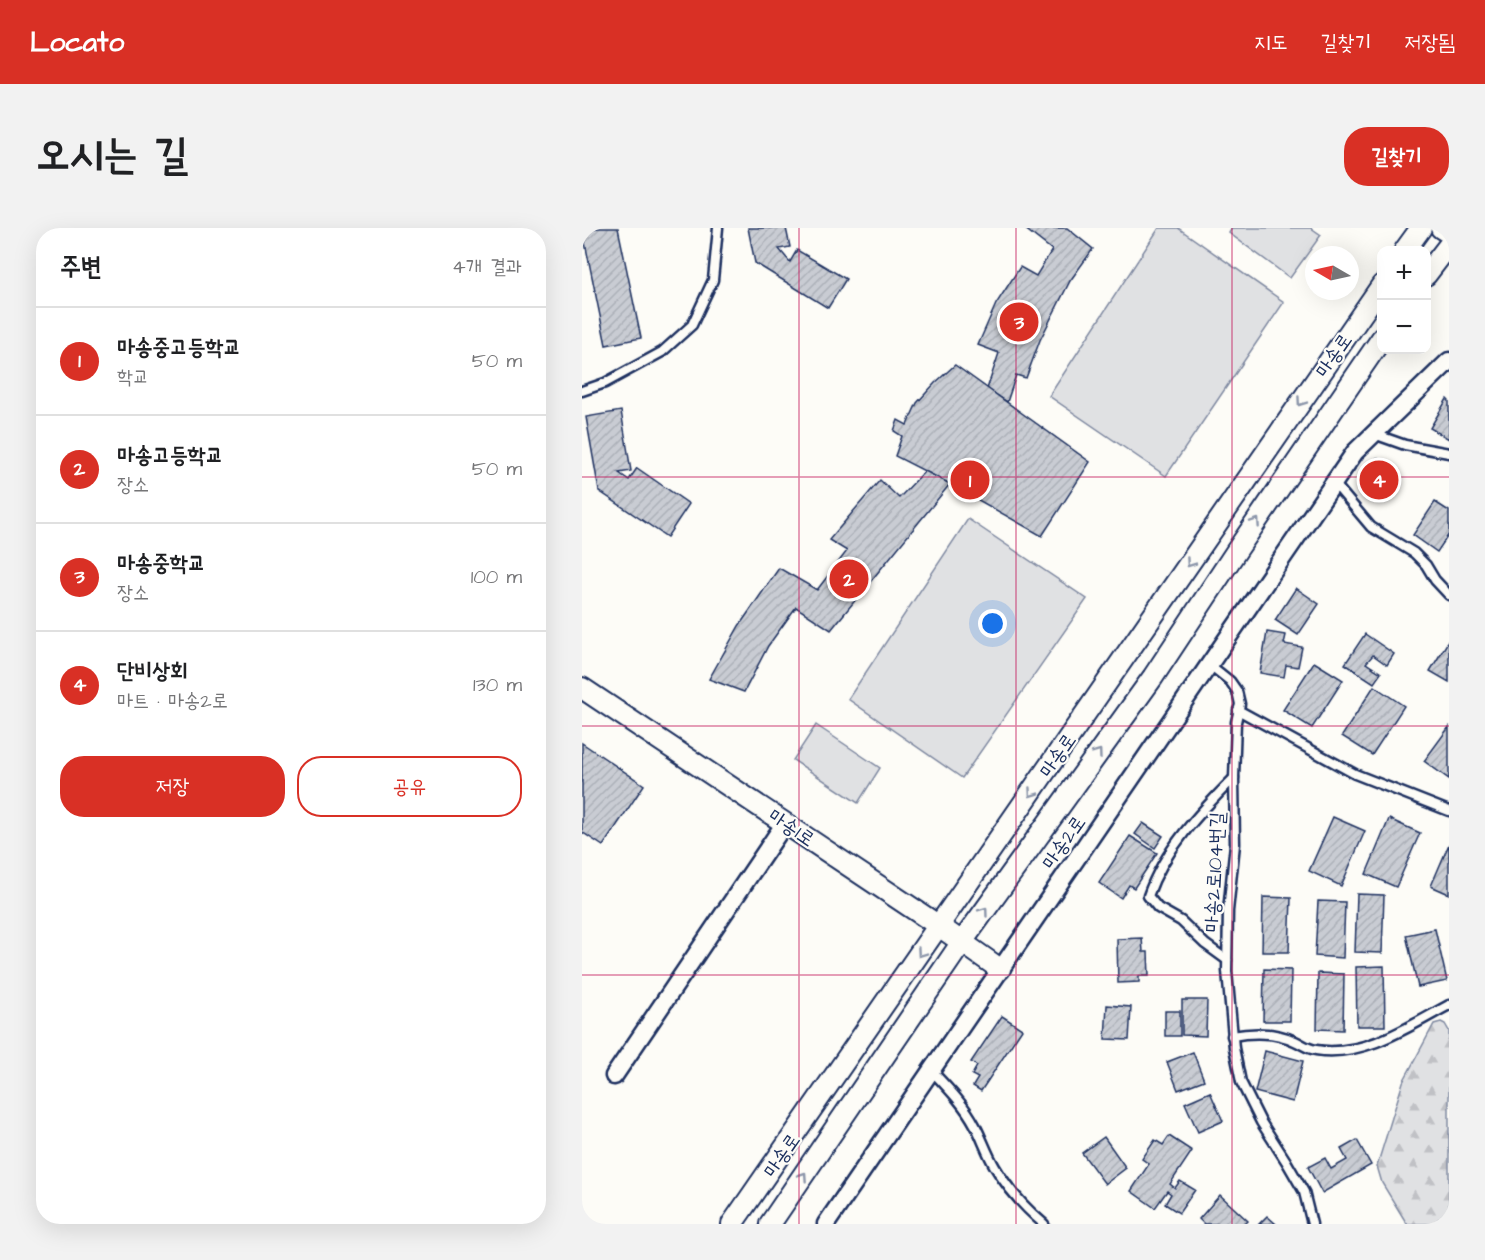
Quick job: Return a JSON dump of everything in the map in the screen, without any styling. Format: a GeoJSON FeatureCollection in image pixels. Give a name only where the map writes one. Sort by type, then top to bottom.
{"type":"FeatureCollection","features":[{"type":"Feature","properties":{"kind":"street"},"geometry":{"type":"LineString","coordinates":[[1408,246],[1421,228]]}},
{"type":"Feature","properties":{"kind":"street"},"geometry":{"type":"LineString","coordinates":[[1441,228],[1449,233]]}},
{"type":"Feature","properties":{"kind":"street"},"geometry":{"type":"LineString","coordinates":[[1431,268],[1449,244]]}},
{"type":"Feature","properties":{"kind":"street","name":"마송로"},"geometry":{"type":"LineString","coordinates":[[732,1224],[1377,292]]}},
{"type":"Feature","properties":{"kind":"street","name":"마송로"},"geometry":{"type":"LineString","coordinates":[[770,1224],[962,942],[1153,677],[1377,345]]}},
{"type":"Feature","properties":{"kind":"street","name":"마송2로"},"geometry":{"type":"LineString","coordinates":[[826,1224],[1355,452],[1449,361]]}},
{"type":"Feature","properties":{"kind":"street","name":"마송1로"},"geometry":{"type":"LineString","coordinates":[[582,688],[1000,969]]}},
{"type":"Feature","properties":{"kind":"street"},"geometry":{"type":"LineString","coordinates":[[614,1076],[785,823]]}},
{"type":"Feature","properties":{"kind":"lane"},"geometry":{"type":"LineString","coordinates":[[582,391],[604,383],[662,352],[692,325],[713,280],[718,228]]}},
{"type":"Feature","properties":{"kind":"lane"},"geometry":{"type":"LineString","coordinates":[[1373,434],[1405,445],[1449,453]]}},
{"type":"Feature","properties":{"kind":"lane"},"geometry":{"type":"LineString","coordinates":[[1334,483],[1371,527],[1414,553],[1449,595]]}},
{"type":"Feature","properties":{"kind":"lane","name":"마송2로104번길"},"geometry":{"type":"LineString","coordinates":[[1210,665],[1230,681],[1237,691],[1240,704],[1234,778],[1235,844],[1228,911],[1227,960],[1232,1036],[1241,1082],[1261,1122],[1304,1192],[1312,1224]]}},
{"type":"Feature","properties":{"kind":"lane"},"geometry":{"type":"LineString","coordinates":[[1238,710],[1355,774],[1449,811]]}},
{"type":"Feature","properties":{"kind":"lane"},"geometry":{"type":"LineString","coordinates":[[1227,960],[1205,944],[1181,921],[1158,908],[1148,896],[1155,877],[1178,841],[1209,803],[1234,778]]}},
{"type":"Feature","properties":{"kind":"lane"},"geometry":{"type":"LineString","coordinates":[[1232,1036],[1250,1033],[1272,1034],[1313,1050],[1350,1049],[1376,1042],[1449,1005]]}},
{"type":"Feature","properties":{"kind":"lane"},"geometry":{"type":"LineString","coordinates":[[931,1070],[955,1096],[974,1124],[994,1166],[1013,1193],[1044,1224]]}},
{"type":"Feature","properties":{"kind":"green space"},"geometry":{"type":"Polygon","coordinates":[[[1159,228],[1178,228],[1284,302],[1166,476],[1049,396],[1159,228]]]}},
{"type":"Feature","properties":{"kind":"green space"},"geometry":{"type":"Polygon","coordinates":[[[1232,228],[1311,228],[1321,235],[1313,246],[1305,246],[1305,257],[1290,278],[1229,233],[1232,228]]]}},
{"type":"Feature","properties":{"kind":"green space"},"geometry":{"type":"Polygon","coordinates":[[[968,519],[1087,599],[962,778],[848,699],[968,519]]]}},
{"type":"Feature","properties":{"kind":"green space"},"geometry":{"type":"Polygon","coordinates":[[[816,725],[880,768],[858,803],[793,760],[816,725]]]}},
{"type":"Feature","properties":{"kind":"green space"},"geometry":{"type":"Polygon","coordinates":[[[1441,1022],[1449,1031],[1449,1210],[1433,1224],[1407,1224],[1382,1183],[1377,1166],[1403,1082],[1434,1024],[1441,1022]]]}},
{"type":"Feature","properties":{"kind":"building"},"geometry":{"type":"Polygon","coordinates":[[[582,228],[618,228],[641,338],[606,345],[582,228]]]}},
{"type":"Feature","properties":{"kind":"building"},"geometry":{"type":"Polygon","coordinates":[[[748,228],[786,228],[790,247],[779,249],[790,262],[797,250],[846,279],[828,308],[755,263],[748,228]]]}},
{"type":"Feature","properties":{"kind":"building"},"geometry":{"type":"Polygon","coordinates":[[[1024,228],[1067,228],[1093,249],[1070,281],[1040,340],[1026,378],[1016,375],[1007,402],[987,389],[999,353],[978,345],[996,304],[1020,267],[1036,276],[1052,250],[1024,228]]]}},
{"type":"Feature","properties":{"kind":"building"},"geometry":{"type":"Polygon","coordinates":[[[955,365],[1090,462],[1042,536],[895,456],[902,436],[894,431],[898,420],[907,425],[917,403],[955,365]]]}},
{"type":"Feature","properties":{"kind":"building"},"geometry":{"type":"Polygon","coordinates":[[[1447,399],[1449,401],[1449,439],[1430,428],[1447,399]]]}},
{"type":"Feature","properties":{"kind":"building"},"geometry":{"type":"Polygon","coordinates":[[[621,411],[631,471],[619,473],[629,480],[637,468],[689,504],[667,537],[599,491],[586,417],[621,411]]]}},
{"type":"Feature","properties":{"kind":"building"},"geometry":{"type":"Polygon","coordinates":[[[1377,458],[1399,471],[1380,502],[1359,489],[1377,458]]]}},
{"type":"Feature","properties":{"kind":"building"},"geometry":{"type":"Polygon","coordinates":[[[925,471],[950,484],[831,630],[796,607],[768,646],[744,692],[709,679],[739,626],[779,568],[817,590],[847,551],[829,540],[880,480],[899,498],[925,471]]]}},
{"type":"Feature","properties":{"kind":"building"},"geometry":{"type":"Polygon","coordinates":[[[1435,502],[1449,511],[1449,534],[1437,552],[1413,535],[1435,502]]]}},
{"type":"Feature","properties":{"kind":"building"},"geometry":{"type":"Polygon","coordinates":[[[1296,588],[1319,604],[1298,635],[1275,620],[1296,588]]]}},
{"type":"Feature","properties":{"kind":"building"},"geometry":{"type":"Polygon","coordinates":[[[1267,632],[1286,635],[1284,644],[1302,647],[1298,667],[1286,665],[1284,677],[1260,673],[1267,632]]]}},
{"type":"Feature","properties":{"kind":"building"},"geometry":{"type":"Polygon","coordinates":[[[1365,634],[1394,654],[1387,665],[1373,655],[1366,663],[1381,673],[1374,683],[1345,664],[1365,634]]]}},
{"type":"Feature","properties":{"kind":"building"},"geometry":{"type":"Polygon","coordinates":[[[1449,640],[1449,682],[1430,671],[1449,640]]]}},
{"type":"Feature","properties":{"kind":"building"},"geometry":{"type":"Polygon","coordinates":[[[1314,662],[1343,680],[1312,728],[1283,710],[1314,662]]]}},
{"type":"Feature","properties":{"kind":"building"},"geometry":{"type":"Polygon","coordinates":[[[1374,686],[1404,706],[1372,755],[1342,736],[1374,686]]]}},
{"type":"Feature","properties":{"kind":"building"},"geometry":{"type":"Polygon","coordinates":[[[1449,727],[1449,779],[1424,761],[1449,727]]]}},
{"type":"Feature","properties":{"kind":"building"},"geometry":{"type":"Polygon","coordinates":[[[582,743],[644,785],[603,846],[582,832],[582,743]]]}},
{"type":"Feature","properties":{"kind":"building"},"geometry":{"type":"Polygon","coordinates":[[[1333,817],[1365,831],[1341,886],[1309,871],[1333,817]]]}},
{"type":"Feature","properties":{"kind":"building"},"geometry":{"type":"Polygon","coordinates":[[[1389,819],[1420,833],[1396,887],[1366,874],[1389,819]]]}},
{"type":"Feature","properties":{"kind":"building"},"geometry":{"type":"Polygon","coordinates":[[[1143,823],[1163,836],[1155,848],[1135,834],[1143,823]]]}},
{"type":"Feature","properties":{"kind":"building"},"geometry":{"type":"Polygon","coordinates":[[[1130,836],[1157,853],[1134,888],[1129,885],[1121,898],[1099,883],[1130,836]]]}},
{"type":"Feature","properties":{"kind":"building"},"geometry":{"type":"Polygon","coordinates":[[[1449,844],[1449,894],[1431,886],[1449,844]]]}},
{"type":"Feature","properties":{"kind":"building"},"geometry":{"type":"Polygon","coordinates":[[[1357,894],[1384,895],[1382,953],[1355,952],[1357,894]]]}},
{"type":"Feature","properties":{"kind":"building"},"geometry":{"type":"Polygon","coordinates":[[[1263,897],[1291,898],[1289,952],[1262,952],[1263,897]]]}},
{"type":"Feature","properties":{"kind":"building"},"geometry":{"type":"Polygon","coordinates":[[[1318,901],[1345,902],[1343,958],[1315,956],[1318,901]]]}},
{"type":"Feature","properties":{"kind":"building"},"geometry":{"type":"Polygon","coordinates":[[[1435,929],[1447,981],[1418,987],[1406,935],[1435,929]]]}},
{"type":"Feature","properties":{"kind":"building"},"geometry":{"type":"Polygon","coordinates":[[[1142,938],[1143,952],[1148,952],[1149,976],[1139,976],[1139,982],[1118,983],[1117,939],[1142,938]]]}},
{"type":"Feature","properties":{"kind":"building"},"geometry":{"type":"Polygon","coordinates":[[[1384,966],[1385,1026],[1357,1026],[1356,967],[1384,966]]]}},
{"type":"Feature","properties":{"kind":"building"},"geometry":{"type":"Polygon","coordinates":[[[1264,969],[1291,970],[1290,1021],[1263,1021],[1264,969]]]}},
{"type":"Feature","properties":{"kind":"building"},"geometry":{"type":"Polygon","coordinates":[[[1318,973],[1344,974],[1343,1030],[1317,1029],[1318,973]]]}},
{"type":"Feature","properties":{"kind":"building"},"geometry":{"type":"Polygon","coordinates":[[[1182,1000],[1207,1000],[1206,1036],[1182,1035],[1182,1000]]]}},
{"type":"Feature","properties":{"kind":"building"},"geometry":{"type":"Polygon","coordinates":[[[1107,1005],[1131,1007],[1129,1040],[1105,1039],[1107,1005]]]}},
{"type":"Feature","properties":{"kind":"building"},"geometry":{"type":"Polygon","coordinates":[[[1165,1011],[1180,1011],[1180,1036],[1165,1036],[1165,1011]]]}},
{"type":"Feature","properties":{"kind":"building"},"geometry":{"type":"Polygon","coordinates":[[[1002,1016],[1022,1029],[981,1091],[973,1086],[978,1078],[972,1075],[977,1066],[971,1062],[1002,1016]]]}},
{"type":"Feature","properties":{"kind":"building"},"geometry":{"type":"Polygon","coordinates":[[[1265,1051],[1303,1061],[1293,1102],[1255,1092],[1265,1051]]]}},
{"type":"Feature","properties":{"kind":"building"},"geometry":{"type":"Polygon","coordinates":[[[1193,1052],[1204,1080],[1178,1090],[1167,1062],[1193,1052]]]}},
{"type":"Feature","properties":{"kind":"building"},"geometry":{"type":"Polygon","coordinates":[[[1210,1092],[1223,1121],[1198,1132],[1185,1103],[1210,1092]]]}},
{"type":"Feature","properties":{"kind":"building"},"geometry":{"type":"Polygon","coordinates":[[[1169,1136],[1192,1151],[1170,1184],[1175,1188],[1180,1181],[1195,1190],[1179,1213],[1165,1204],[1171,1194],[1167,1191],[1155,1208],[1131,1191],[1149,1164],[1142,1159],[1155,1140],[1163,1145],[1169,1136]]]}},
{"type":"Feature","properties":{"kind":"building"},"geometry":{"type":"Polygon","coordinates":[[[1104,1137],[1126,1168],[1105,1184],[1082,1153],[1104,1137]]]}},
{"type":"Feature","properties":{"kind":"building"},"geometry":{"type":"Polygon","coordinates":[[[1357,1140],[1371,1165],[1322,1193],[1308,1167],[1325,1158],[1331,1169],[1347,1160],[1341,1149],[1357,1140]]]}},
{"type":"Feature","properties":{"kind":"building"},"geometry":{"type":"Polygon","coordinates":[[[1220,1195],[1248,1221],[1245,1224],[1204,1224],[1199,1219],[1220,1195]]]}},
{"type":"Feature","properties":{"kind":"building"},"geometry":{"type":"Polygon","coordinates":[[[1267,1216],[1276,1224],[1259,1224],[1267,1216]]]}},
{"type":"Feature","properties":{"kind":"place","name":"마송중학교"},"geometry":{"type":"Point","coordinates":[1019,322]}},
{"type":"Feature","properties":{"kind":"place","name":"마송중고등학교"},"geometry":{"type":"Point","coordinates":[970,480]}},
{"type":"Feature","properties":{"kind":"place","name":"단비상회"},"geometry":{"type":"Point","coordinates":[1379,480]}},
{"type":"Feature","properties":{"kind":"place","name":"마송고등학교"},"geometry":{"type":"Point","coordinates":[849,579]}}]}
